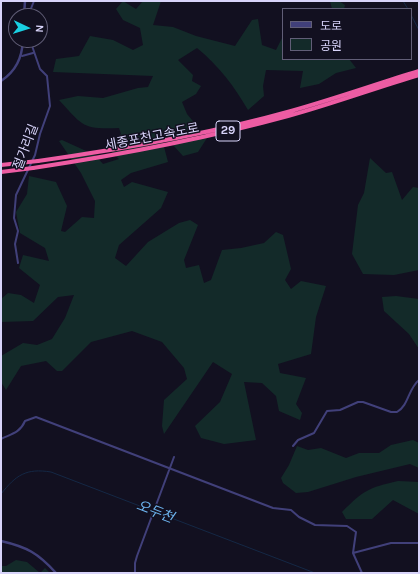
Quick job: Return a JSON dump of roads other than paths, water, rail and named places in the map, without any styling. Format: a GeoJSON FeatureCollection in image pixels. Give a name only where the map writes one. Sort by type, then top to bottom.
{"type":"FeatureCollection","features":[{"type":"Feature","properties":{"kind":"highway","name":"세종포천고속도로"},"geometry":{"type":"LineString","coordinates":[[1,165],[38,161],[142,145],[262,119],[321,102],[419,70]]}},
{"type":"Feature","properties":{"kind":"highway","name":"세종포천고속도로"},"geometry":{"type":"LineString","coordinates":[[1,172],[114,155],[216,134],[289,116],[419,76]]}},
{"type":"Feature","properties":{"kind":"street"},"geometry":{"type":"LineString","coordinates":[[1,81],[14,70],[22,56],[22,48]]}},
{"type":"Feature","properties":{"kind":"street","name":"절가리길"},"geometry":{"type":"LineString","coordinates":[[18,263],[15,244],[18,231],[14,218],[16,195],[35,155],[40,134],[50,106],[47,76],[40,69],[32,48]]}},
{"type":"Feature","properties":{"kind":"street"},"geometry":{"type":"LineString","coordinates":[[22,56],[33,53]]}},
{"type":"Feature","properties":{"kind":"street"},"geometry":{"type":"LineString","coordinates":[[293,446],[302,438],[312,435],[324,414],[330,409],[340,410],[354,403],[363,402],[390,412],[400,411],[405,404],[413,386],[419,380]]}},
{"type":"Feature","properties":{"kind":"street"},"geometry":{"type":"LineString","coordinates":[[1,439],[15,434],[25,422],[36,417],[273,508],[290,510],[299,517],[315,525],[347,526],[356,532],[353,553],[362,573]]}},
{"type":"Feature","properties":{"kind":"street"},"geometry":{"type":"LineString","coordinates":[[135,573],[135,563],[174,457]]}},
{"type":"Feature","properties":{"kind":"street"},"geometry":{"type":"LineString","coordinates":[[1,541],[32,551],[43,559],[56,573]]}},
{"type":"Feature","properties":{"kind":"street"},"geometry":{"type":"LineString","coordinates":[[353,553],[391,543],[419,543]]}},
{"type":"Feature","properties":{"kind":"waterway"},"geometry":{"type":"LineString","coordinates":[[403,1],[407,8]]}},
{"type":"Feature","properties":{"kind":"waterway"},"geometry":{"type":"LineString","coordinates":[[412,17],[419,30]]}},
{"type":"Feature","properties":{"kind":"waterway","name":"오두천"},"geometry":{"type":"LineString","coordinates":[[1,494],[22,474],[35,471],[51,472],[315,573]]}}]}
